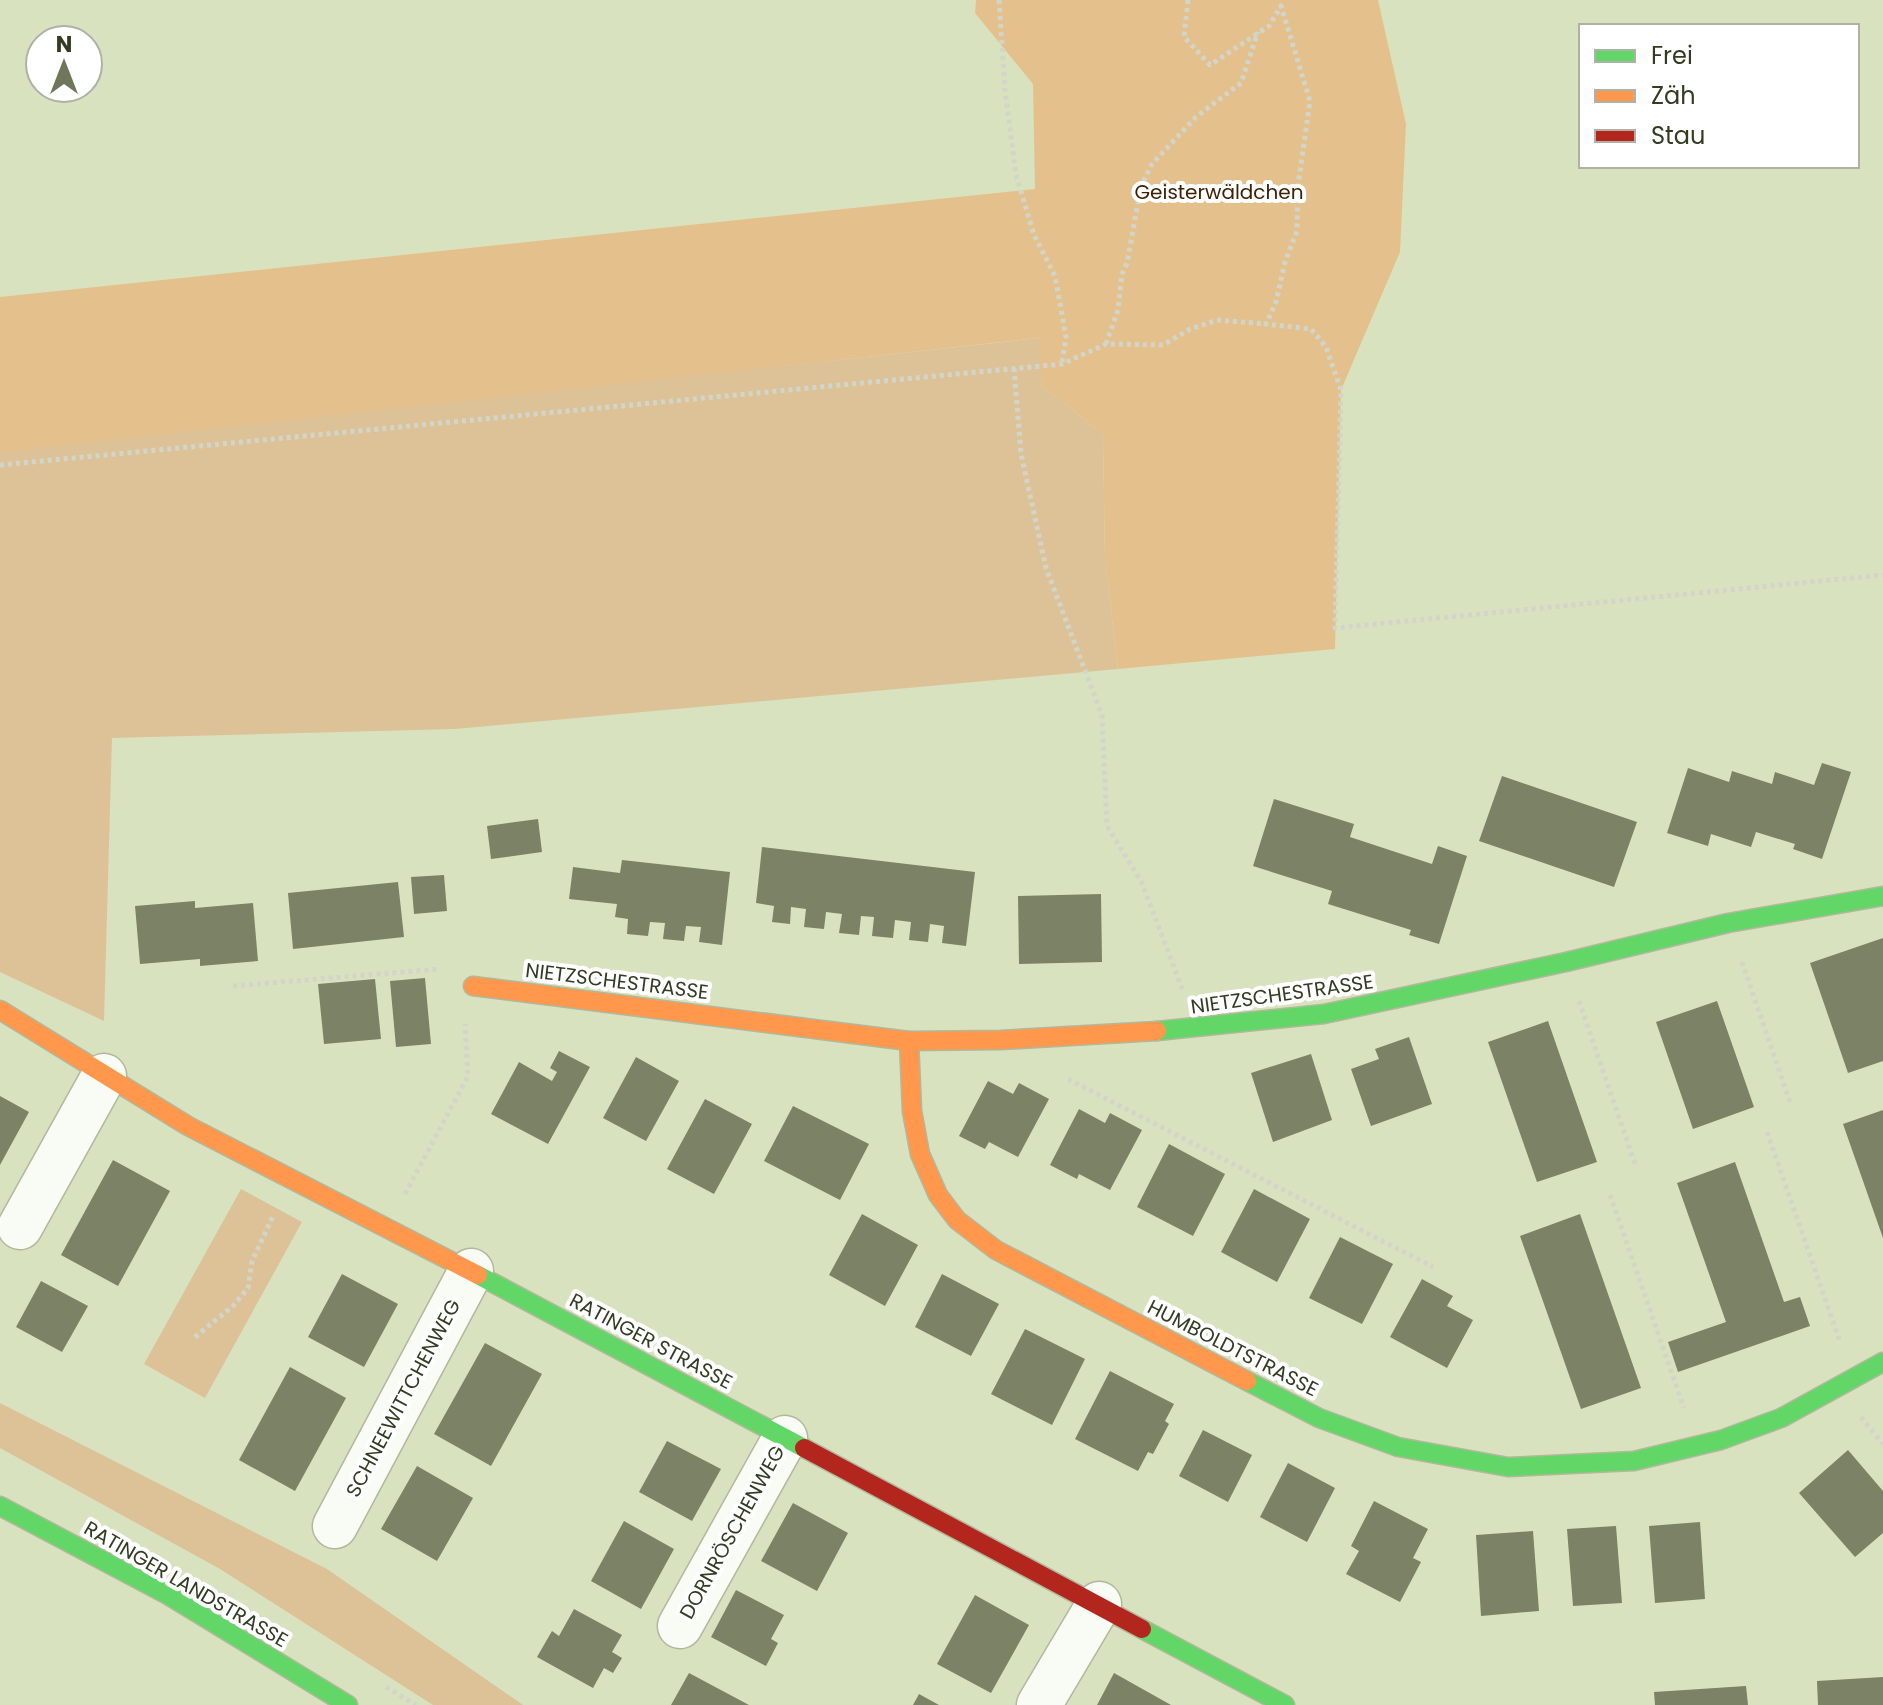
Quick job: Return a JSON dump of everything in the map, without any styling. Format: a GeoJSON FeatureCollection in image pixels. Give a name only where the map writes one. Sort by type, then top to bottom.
{"type":"FeatureCollection","features":[{"type":"Feature","properties":{"kind":"street","name":"NIETZSCHESTRASSE"},"geometry":{"type":"LineString","coordinates":[[473,986],[909,1041],[1001,1040],[1197,1029],[1324,1014],[1566,962],[1728,923],[1883,896]]}},
{"type":"Feature","properties":{"kind":"street","name":"RATINGER STRASSE"},"geometry":{"type":"LineString","coordinates":[[0,1010],[188,1126],[471,1271],[1285,1705]]}},
{"type":"Feature","properties":{"kind":"street","name":"HUMBOLDTSTRASSE"},"geometry":{"type":"LineString","coordinates":[[909,1041],[913,1133],[928,1177],[953,1217],[996,1250],[1319,1418],[1398,1447],[1508,1467],[1634,1461],[1698,1446],[1781,1418],[1883,1362]]}},
{"type":"Feature","properties":{"kind":"street"},"geometry":{"type":"LineString","coordinates":[[20,1227],[104,1076]]}},
{"type":"Feature","properties":{"kind":"street","name":"SCHNEEWITTCHENWEG"},"geometry":{"type":"LineString","coordinates":[[335,1526],[471,1271]]}},
{"type":"Feature","properties":{"kind":"street","name":"DORNRÖSCHENWEG"},"geometry":{"type":"LineString","coordinates":[[680,1626],[785,1438]]}},
{"type":"Feature","properties":{"kind":"street","name":"RATINGER LANDSTRASSE"},"geometry":{"type":"LineString","coordinates":[[0,1506],[168,1595],[348,1705]]}},
{"type":"Feature","properties":{"kind":"street"},"geometry":{"type":"LineString","coordinates":[[1039,1705],[1099,1604]]}},
{"type":"Feature","properties":{"kind":"path"},"geometry":{"type":"LineString","coordinates":[[999,0],[1005,90],[1016,175],[1034,235],[1055,276],[1066,337],[1062,364]]}},
{"type":"Feature","properties":{"kind":"path"},"geometry":{"type":"LineString","coordinates":[[1188,0],[1184,37],[1210,65],[1269,26],[1282,3]]}},
{"type":"Feature","properties":{"kind":"path"},"geometry":{"type":"LineString","coordinates":[[1266,324],[1276,302],[1285,262],[1297,231],[1298,186],[1310,101],[1282,3]]}},
{"type":"Feature","properties":{"kind":"path"},"geometry":{"type":"LineString","coordinates":[[1106,344],[1118,310],[1122,274],[1127,263],[1141,186],[1152,164],[1196,117],[1241,83],[1258,32]]}},
{"type":"Feature","properties":{"kind":"path"},"geometry":{"type":"LineString","coordinates":[[0,465],[1062,364],[1106,344],[1163,345],[1190,329],[1217,320],[1311,329],[1326,347],[1341,390],[1335,628],[1883,575]]}},
{"type":"Feature","properties":{"kind":"path"},"geometry":{"type":"LineString","coordinates":[[1014,368],[1021,454],[1046,568],[1102,715],[1107,826],[1142,883],[1197,1029]]}},
{"type":"Feature","properties":{"kind":"path"},"geometry":{"type":"LineString","coordinates":[[1728,923],[1790,1102]]}},
{"type":"Feature","properties":{"kind":"path"},"geometry":{"type":"LineString","coordinates":[[1566,962],[1635,1164]]}},
{"type":"Feature","properties":{"kind":"path"},"geometry":{"type":"LineString","coordinates":[[233,986],[447,968],[473,986],[465,1027],[468,1076],[387,1228]]}},
{"type":"Feature","properties":{"kind":"path"},"geometry":{"type":"LineString","coordinates":[[1056,1072],[1097,1096],[1433,1267]]}},
{"type":"Feature","properties":{"kind":"path"},"geometry":{"type":"LineString","coordinates":[[1767,1132],[1853,1381]]}},
{"type":"Feature","properties":{"kind":"path"},"geometry":{"type":"LineString","coordinates":[[195,1337],[233,1306],[248,1288],[252,1261],[292,1181]]}},
{"type":"Feature","properties":{"kind":"path"},"geometry":{"type":"LineString","coordinates":[[1610,1195],[1698,1446]]}},
{"type":"Feature","properties":{"kind":"shaded area"},"geometry":{"type":"Polygon","coordinates":[[[1040,338],[1042,386],[1103,434],[1105,558],[1118,669],[455,729],[112,738],[104,1021],[0,972],[0,451],[1040,338]]]}},
{"type":"Feature","properties":{"kind":"shaded area"},"geometry":{"type":"Polygon","coordinates":[[[241,1189],[302,1222],[205,1398],[144,1364],[241,1189]]]}},
{"type":"Feature","properties":{"kind":"shaded area"},"geometry":{"type":"Polygon","coordinates":[[[0,1403],[327,1569],[523,1705],[433,1705],[220,1569],[0,1448],[0,1403]]]}},
{"type":"Feature","properties":{"kind":"green space","name":"Geisterwäldchen"},"geometry":{"type":"Polygon","coordinates":[[[976,0],[1378,0],[1406,124],[1400,252],[1341,390],[1335,649],[1118,669],[1105,558],[1103,434],[1042,386],[1039,338],[0,452],[0,297],[1035,189],[1033,84],[975,13],[976,0]]]}},
{"type":"Feature","properties":{"kind":"building"},"geometry":{"type":"Polygon","coordinates":[[[1822,763],[1851,772],[1822,859],[1793,849],[1795,844],[1756,832],[1751,847],[1711,834],[1708,846],[1667,833],[1688,768],[1729,782],[1732,771],[1772,784],[1775,772],[1814,785],[1822,763]]]}},
{"type":"Feature","properties":{"kind":"building"},"geometry":{"type":"Polygon","coordinates":[[[1502,776],[1637,822],[1614,887],[1479,841],[1502,776]]]}},
{"type":"Feature","properties":{"kind":"building"},"geometry":{"type":"Polygon","coordinates":[[[1274,799],[1354,824],[1350,837],[1432,864],[1438,846],[1467,856],[1439,944],[1409,935],[1411,930],[1328,904],[1332,891],[1253,866],[1274,799]]]}},
{"type":"Feature","properties":{"kind":"building"},"geometry":{"type":"Polygon","coordinates":[[[538,819],[542,852],[491,859],[487,826],[538,819]]]}},
{"type":"Feature","properties":{"kind":"building"},"geometry":{"type":"Polygon","coordinates":[[[762,847],[975,872],[966,946],[942,943],[944,926],[930,924],[928,942],[909,940],[911,922],[895,920],[893,938],[872,936],[874,917],[861,916],[859,935],[839,933],[842,914],[826,912],[824,929],[804,927],[806,909],[791,907],[790,924],[772,922],[774,906],[756,903],[762,847]]]}},
{"type":"Feature","properties":{"kind":"building"},"geometry":{"type":"Polygon","coordinates":[[[622,860],[730,872],[722,945],[699,942],[701,927],[686,926],[684,941],[663,939],[665,923],[650,922],[648,936],[627,934],[628,919],[615,917],[617,904],[569,899],[573,867],[620,873],[622,860]]]}},
{"type":"Feature","properties":{"kind":"building"},"geometry":{"type":"Polygon","coordinates":[[[444,875],[447,911],[414,914],[411,877],[444,875]]]}},
{"type":"Feature","properties":{"kind":"building"},"geometry":{"type":"Polygon","coordinates":[[[398,882],[404,937],[293,949],[288,893],[398,882]]]}},
{"type":"Feature","properties":{"kind":"building"},"geometry":{"type":"Polygon","coordinates":[[[1101,894],[1102,962],[1019,964],[1018,896],[1101,894]]]}},
{"type":"Feature","properties":{"kind":"building"},"geometry":{"type":"Polygon","coordinates":[[[195,901],[195,908],[253,903],[258,961],[200,966],[200,959],[140,964],[135,906],[195,901]]]}},
{"type":"Feature","properties":{"kind":"building"},"geometry":{"type":"Polygon","coordinates":[[[1883,938],[1883,1061],[1848,1073],[1810,963],[1883,938]]]}},
{"type":"Feature","properties":{"kind":"building"},"geometry":{"type":"Polygon","coordinates":[[[425,978],[431,1044],[396,1047],[390,981],[425,978]]]}},
{"type":"Feature","properties":{"kind":"building"},"geometry":{"type":"Polygon","coordinates":[[[375,979],[381,1039],[324,1044],[318,984],[375,979]]]}},
{"type":"Feature","properties":{"kind":"building"},"geometry":{"type":"Polygon","coordinates":[[[1717,1001],[1754,1107],[1693,1129],[1656,1022],[1717,1001]]]}},
{"type":"Feature","properties":{"kind":"building"},"geometry":{"type":"Polygon","coordinates":[[[1548,1021],[1597,1162],[1537,1182],[1488,1042],[1548,1021]]]}},
{"type":"Feature","properties":{"kind":"building"},"geometry":{"type":"Polygon","coordinates":[[[1409,1037],[1432,1104],[1371,1126],[1351,1069],[1379,1059],[1375,1049],[1409,1037]]]}},
{"type":"Feature","properties":{"kind":"building"},"geometry":{"type":"Polygon","coordinates":[[[559,1051],[590,1067],[548,1144],[491,1114],[519,1062],[552,1081],[557,1072],[550,1068],[559,1051]]]}},
{"type":"Feature","properties":{"kind":"building"},"geometry":{"type":"Polygon","coordinates":[[[1311,1054],[1332,1120],[1273,1142],[1251,1073],[1311,1054]]]}},
{"type":"Feature","properties":{"kind":"building"},"geometry":{"type":"Polygon","coordinates":[[[636,1057],[679,1081],[646,1141],[603,1118],[636,1057]]]}},
{"type":"Feature","properties":{"kind":"building"},"geometry":{"type":"Polygon","coordinates":[[[988,1081],[1013,1094],[1019,1083],[1049,1099],[1018,1157],[989,1142],[985,1149],[959,1136],[988,1081]]]}},
{"type":"Feature","properties":{"kind":"building"},"geometry":{"type":"Polygon","coordinates":[[[0,1096],[29,1112],[0,1165],[0,1096]]]}},
{"type":"Feature","properties":{"kind":"building"},"geometry":{"type":"Polygon","coordinates":[[[705,1099],[752,1124],[714,1194],[667,1169],[705,1099]]]}},
{"type":"Feature","properties":{"kind":"building"},"geometry":{"type":"Polygon","coordinates":[[[793,1106],[869,1144],[840,1200],[764,1161],[793,1106]]]}},
{"type":"Feature","properties":{"kind":"building"},"geometry":{"type":"Polygon","coordinates":[[[1079,1109],[1105,1123],[1110,1113],[1142,1130],[1110,1190],[1079,1174],[1077,1179],[1050,1165],[1079,1109]]]}},
{"type":"Feature","properties":{"kind":"building"},"geometry":{"type":"Polygon","coordinates":[[[1883,1110],[1883,1238],[1843,1124],[1883,1110]]]}},
{"type":"Feature","properties":{"kind":"building"},"geometry":{"type":"Polygon","coordinates":[[[1169,1144],[1225,1174],[1193,1236],[1137,1207],[1169,1144]]]}},
{"type":"Feature","properties":{"kind":"building"},"geometry":{"type":"Polygon","coordinates":[[[113,1160],[170,1191],[118,1286],[61,1255],[113,1160]]]}},
{"type":"Feature","properties":{"kind":"building"},"geometry":{"type":"Polygon","coordinates":[[[1735,1162],[1784,1302],[1800,1297],[1810,1326],[1678,1372],[1668,1342],[1726,1322],[1677,1183],[1735,1162]]]}},
{"type":"Feature","properties":{"kind":"building"},"geometry":{"type":"Polygon","coordinates":[[[1254,1189],[1310,1219],[1277,1282],[1221,1252],[1254,1189]]]}},
{"type":"Feature","properties":{"kind":"building"},"geometry":{"type":"Polygon","coordinates":[[[862,1214],[918,1245],[885,1306],[829,1275],[862,1214]]]}},
{"type":"Feature","properties":{"kind":"building"},"geometry":{"type":"Polygon","coordinates":[[[1580,1214],[1641,1388],[1581,1409],[1520,1236],[1580,1214]]]}},
{"type":"Feature","properties":{"kind":"building"},"geometry":{"type":"Polygon","coordinates":[[[1340,1237],[1393,1264],[1362,1324],[1309,1298],[1340,1237]]]}},
{"type":"Feature","properties":{"kind":"building"},"geometry":{"type":"Polygon","coordinates":[[[342,1274],[398,1304],[364,1367],[308,1337],[342,1274]]]}},
{"type":"Feature","properties":{"kind":"building"},"geometry":{"type":"Polygon","coordinates":[[[942,1274],[999,1304],[971,1356],[915,1327],[942,1274]]]}},
{"type":"Feature","properties":{"kind":"building"},"geometry":{"type":"Polygon","coordinates":[[[1422,1279],[1453,1296],[1447,1306],[1473,1320],[1447,1368],[1390,1337],[1422,1279]]]}},
{"type":"Feature","properties":{"kind":"building"},"geometry":{"type":"Polygon","coordinates":[[[41,1281],[88,1306],[62,1352],[16,1327],[41,1281]]]}},
{"type":"Feature","properties":{"kind":"building"},"geometry":{"type":"Polygon","coordinates":[[[1025,1329],[1085,1359],[1052,1425],[991,1394],[1025,1329]]]}},
{"type":"Feature","properties":{"kind":"building"},"geometry":{"type":"Polygon","coordinates":[[[485,1343],[542,1374],[491,1466],[434,1434],[485,1343]]]}},
{"type":"Feature","properties":{"kind":"building"},"geometry":{"type":"Polygon","coordinates":[[[290,1367],[346,1398],[295,1491],[239,1460],[290,1367]]]}},
{"type":"Feature","properties":{"kind":"building"},"geometry":{"type":"Polygon","coordinates":[[[1110,1371],[1174,1404],[1165,1421],[1169,1424],[1153,1454],[1148,1452],[1138,1471],[1075,1439],[1110,1371]]]}},
{"type":"Feature","properties":{"kind":"building"},"geometry":{"type":"Polygon","coordinates":[[[1203,1430],[1252,1455],[1228,1502],[1179,1476],[1203,1430]]]}},
{"type":"Feature","properties":{"kind":"building"},"geometry":{"type":"Polygon","coordinates":[[[667,1441],[721,1469],[692,1521],[639,1492],[667,1441]]]}},
{"type":"Feature","properties":{"kind":"building"},"geometry":{"type":"Polygon","coordinates":[[[1848,1450],[1883,1491],[1883,1533],[1855,1557],[1799,1493],[1848,1450]]]}},
{"type":"Feature","properties":{"kind":"building"},"geometry":{"type":"Polygon","coordinates":[[[1288,1463],[1335,1488],[1307,1542],[1260,1517],[1288,1463]]]}},
{"type":"Feature","properties":{"kind":"building"},"geometry":{"type":"Polygon","coordinates":[[[417,1466],[473,1498],[437,1561],[381,1529],[417,1466]]]}},
{"type":"Feature","properties":{"kind":"building"},"geometry":{"type":"Polygon","coordinates":[[[1374,1501],[1428,1529],[1413,1558],[1421,1562],[1400,1602],[1346,1574],[1359,1551],[1351,1546],[1374,1501]]]}},
{"type":"Feature","properties":{"kind":"building"},"geometry":{"type":"Polygon","coordinates":[[[793,1503],[848,1533],[817,1591],[761,1561],[793,1503]]]}},
{"type":"Feature","properties":{"kind":"building"},"geometry":{"type":"Polygon","coordinates":[[[624,1521],[674,1549],[641,1609],[591,1581],[624,1521]]]}},
{"type":"Feature","properties":{"kind":"building"},"geometry":{"type":"Polygon","coordinates":[[[1700,1522],[1705,1599],[1655,1603],[1649,1526],[1700,1522]]]}},
{"type":"Feature","properties":{"kind":"building"},"geometry":{"type":"Polygon","coordinates":[[[1616,1526],[1622,1603],[1573,1606],[1567,1529],[1616,1526]]]}},
{"type":"Feature","properties":{"kind":"building"},"geometry":{"type":"Polygon","coordinates":[[[1533,1531],[1539,1611],[1481,1616],[1476,1535],[1533,1531]]]}},
{"type":"Feature","properties":{"kind":"building"},"geometry":{"type":"Polygon","coordinates":[[[736,1590],[784,1615],[771,1639],[778,1643],[766,1666],[711,1637],[736,1590]]]}},
{"type":"Feature","properties":{"kind":"building"},"geometry":{"type":"Polygon","coordinates":[[[975,1595],[1029,1625],[991,1693],[937,1664],[975,1595]]]}},
{"type":"Feature","properties":{"kind":"building"},"geometry":{"type":"Polygon","coordinates":[[[574,1609],[622,1635],[612,1652],[622,1658],[613,1673],[604,1668],[593,1688],[537,1657],[552,1631],[559,1636],[574,1609]]]}},
{"type":"Feature","properties":{"kind":"building"},"geometry":{"type":"Polygon","coordinates":[[[689,1673],[749,1705],[671,1705],[689,1673]]]}},
{"type":"Feature","properties":{"kind":"building"},"geometry":{"type":"Polygon","coordinates":[[[1114,1673],[1171,1705],[1097,1705],[1114,1673]]]}},
{"type":"Feature","properties":{"kind":"building"},"geometry":{"type":"Polygon","coordinates":[[[1883,1677],[1883,1705],[1818,1705],[1817,1681],[1883,1677]]]}},
{"type":"Feature","properties":{"kind":"building"},"geometry":{"type":"Polygon","coordinates":[[[1746,1686],[1748,1705],[1655,1705],[1654,1692],[1746,1686]]]}},
{"type":"Feature","properties":{"kind":"building"},"geometry":{"type":"Polygon","coordinates":[[[919,1694],[939,1705],[913,1705],[919,1694]]]}},
{"type":"Feature","properties":{"kind":"traffic: fast"},"geometry":{"type":"LineString","coordinates":[[1157,1031],[1324,1014],[1566,962],[1728,923],[1883,896]]}},
{"type":"Feature","properties":{"kind":"traffic: fast"},"geometry":{"type":"LineString","coordinates":[[478,1275],[804,1448]]}},
{"type":"Feature","properties":{"kind":"traffic: fast"},"geometry":{"type":"LineString","coordinates":[[1247,1381],[1319,1418],[1398,1447],[1508,1467],[1634,1461],[1721,1440],[1781,1418],[1883,1362]]}},
{"type":"Feature","properties":{"kind":"traffic: fast"},"geometry":{"type":"LineString","coordinates":[[0,1506],[168,1595],[348,1705]]}},
{"type":"Feature","properties":{"kind":"traffic: fast"},"geometry":{"type":"LineString","coordinates":[[1142,1629],[1285,1705]]}},
{"type":"Feature","properties":{"kind":"traffic: slow"},"geometry":{"type":"LineString","coordinates":[[473,986],[909,1041],[1001,1040],[1157,1031]]}},
{"type":"Feature","properties":{"kind":"traffic: slow"},"geometry":{"type":"LineString","coordinates":[[0,1010],[188,1126],[478,1275]]}},
{"type":"Feature","properties":{"kind":"traffic: slow"},"geometry":{"type":"LineString","coordinates":[[909,1041],[912,1111],[920,1154],[938,1195],[957,1220],[996,1250],[1247,1381]]}},
{"type":"Feature","properties":{"kind":"traffic: jam"},"geometry":{"type":"LineString","coordinates":[[804,1448],[1142,1629]]}}]}
